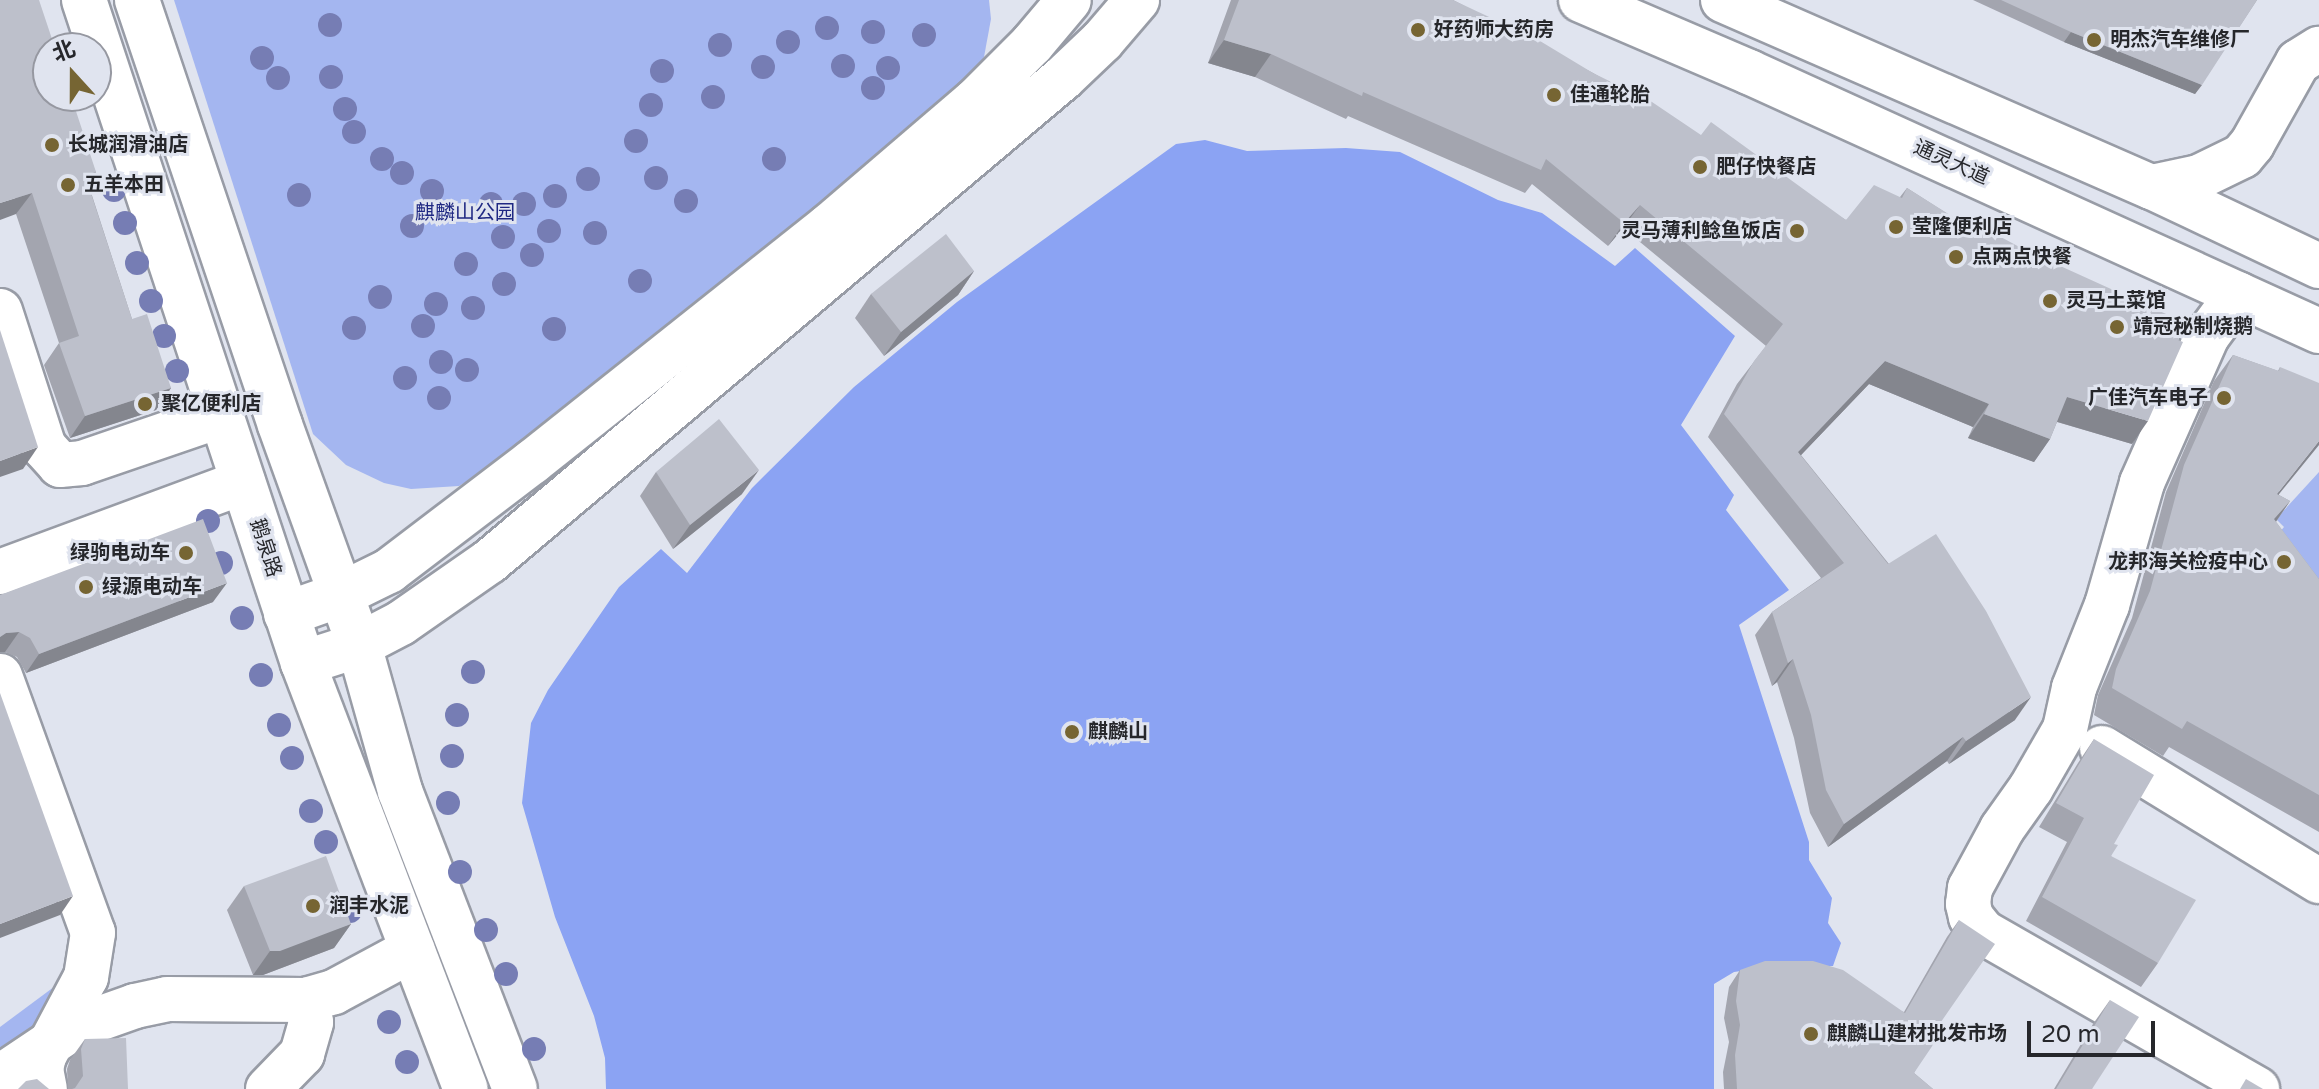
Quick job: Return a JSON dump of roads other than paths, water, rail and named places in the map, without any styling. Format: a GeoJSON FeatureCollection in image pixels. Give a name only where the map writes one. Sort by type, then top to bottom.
{"type":"FeatureCollection","features":[{"type":"Feature","properties":{"kind":"street","name":"鹅泉路"},"geometry":{"type":"LineString","coordinates":[[84,0],[303,663],[466,1089]]}},
{"type":"Feature","properties":{"kind":"street"},"geometry":{"type":"LineString","coordinates":[[137,0],[359,645],[400,791],[515,1089]]}},
{"type":"Feature","properties":{"kind":"street"},"geometry":{"type":"LineString","coordinates":[[286,614],[340,595],[389,571],[532,462],[829,226],[984,93],[1069,0]]}},
{"type":"Feature","properties":{"kind":"street"},"geometry":{"type":"LineString","coordinates":[[303,663],[359,645],[453,591],[557,507],[1063,78],[1102,41],[1137,0]]}},
{"type":"Feature","properties":{"kind":"street","name":"通灵大道"},"geometry":{"type":"LineString","coordinates":[[1581,0],[1749,72],[2319,331]]}},
{"type":"Feature","properties":{"kind":"street"},"geometry":{"type":"LineString","coordinates":[[1723,0],[2152,187],[2319,266]]}},
{"type":"Feature","properties":{"kind":"street"},"geometry":{"type":"LineString","coordinates":[[2152,187],[2199,177],[2242,156],[2252,144],[2298,62],[2319,49]]}},
{"type":"Feature","properties":{"kind":"street"},"geometry":{"type":"LineString","coordinates":[[2238,294],[2207,336],[2142,483],[2107,605],[2074,688],[2065,729],[1975,878],[1968,904],[1971,917],[1983,932],[2257,1089]]}},
{"type":"Feature","properties":{"kind":"street"},"geometry":{"type":"LineString","coordinates":[[0,311],[44,447],[60,465],[82,463],[219,416]]}},
{"type":"Feature","properties":{"kind":"street"},"geometry":{"type":"LineString","coordinates":[[0,542],[238,470]]}},
{"type":"Feature","properties":{"kind":"street"},"geometry":{"type":"LineString","coordinates":[[0,572],[238,470]]}},
{"type":"Feature","properties":{"kind":"street"},"geometry":{"type":"LineString","coordinates":[[0,676],[93,933],[86,977],[51,1041],[41,1069],[45,1089]]}},
{"type":"Feature","properties":{"kind":"street"},"geometry":{"type":"LineString","coordinates":[[2065,729],[2095,743],[2319,881]]}},
{"type":"Feature","properties":{"kind":"street"},"geometry":{"type":"LineString","coordinates":[[0,1077],[51,1041],[98,1018],[167,999],[306,1000],[334,992],[412,950]]}},
{"type":"Feature","properties":{"kind":"street"},"geometry":{"type":"LineString","coordinates":[[268,1089],[302,1054],[311,1022],[306,1000]]}},
{"type":"Feature","properties":{"kind":"place","name":"好药师大药房"},"geometry":{"type":"Point","coordinates":[1418,30]}},
{"type":"Feature","properties":{"kind":"place","name":"明杰汽车维修厂"},"geometry":{"type":"Point","coordinates":[2094,40]}},
{"type":"Feature","properties":{"kind":"place","name":"佳通轮胎"},"geometry":{"type":"Point","coordinates":[1554,95]}},
{"type":"Feature","properties":{"kind":"place","name":"长城润滑油店"},"geometry":{"type":"Point","coordinates":[52,145]}},
{"type":"Feature","properties":{"kind":"place","name":"肥仔快餐店"},"geometry":{"type":"Point","coordinates":[1700,167]}},
{"type":"Feature","properties":{"kind":"place","name":"五羊本田"},"geometry":{"type":"Point","coordinates":[68,185]}},
{"type":"Feature","properties":{"kind":"place","name":"莹隆便利店"},"geometry":{"type":"Point","coordinates":[1896,227]}},
{"type":"Feature","properties":{"kind":"place","name":"灵马薄利鲶鱼饭店"},"geometry":{"type":"Point","coordinates":[1797,231]}},
{"type":"Feature","properties":{"kind":"place","name":"点两点快餐"},"geometry":{"type":"Point","coordinates":[1956,257]}},
{"type":"Feature","properties":{"kind":"place","name":"灵马土菜馆"},"geometry":{"type":"Point","coordinates":[2050,301]}},
{"type":"Feature","properties":{"kind":"place","name":"靖冠秘制烧鹅"},"geometry":{"type":"Point","coordinates":[2117,327]}},
{"type":"Feature","properties":{"kind":"place","name":"广佳汽车电子"},"geometry":{"type":"Point","coordinates":[2224,398]}},
{"type":"Feature","properties":{"kind":"place","name":"聚亿便利店"},"geometry":{"type":"Point","coordinates":[145,404]}},
{"type":"Feature","properties":{"kind":"place","name":"绿驹电动车"},"geometry":{"type":"Point","coordinates":[186,553]}},
{"type":"Feature","properties":{"kind":"place","name":"龙邦海关检疫中心"},"geometry":{"type":"Point","coordinates":[2284,562]}},
{"type":"Feature","properties":{"kind":"place","name":"绿源电动车"},"geometry":{"type":"Point","coordinates":[86,587]}},
{"type":"Feature","properties":{"kind":"place","name":"麒麟山"},"geometry":{"type":"Point","coordinates":[1072,732]}},
{"type":"Feature","properties":{"kind":"place","name":"润丰水泥"},"geometry":{"type":"Point","coordinates":[313,906]}},
{"type":"Feature","properties":{"kind":"place","name":"麒麟山建材批发市场"},"geometry":{"type":"Point","coordinates":[1811,1034]}},
{"type":"Feature","properties":{"kind":"park label","name":"麒麟山公园"},"geometry":{"type":"Point","coordinates":[465,213]}}]}
